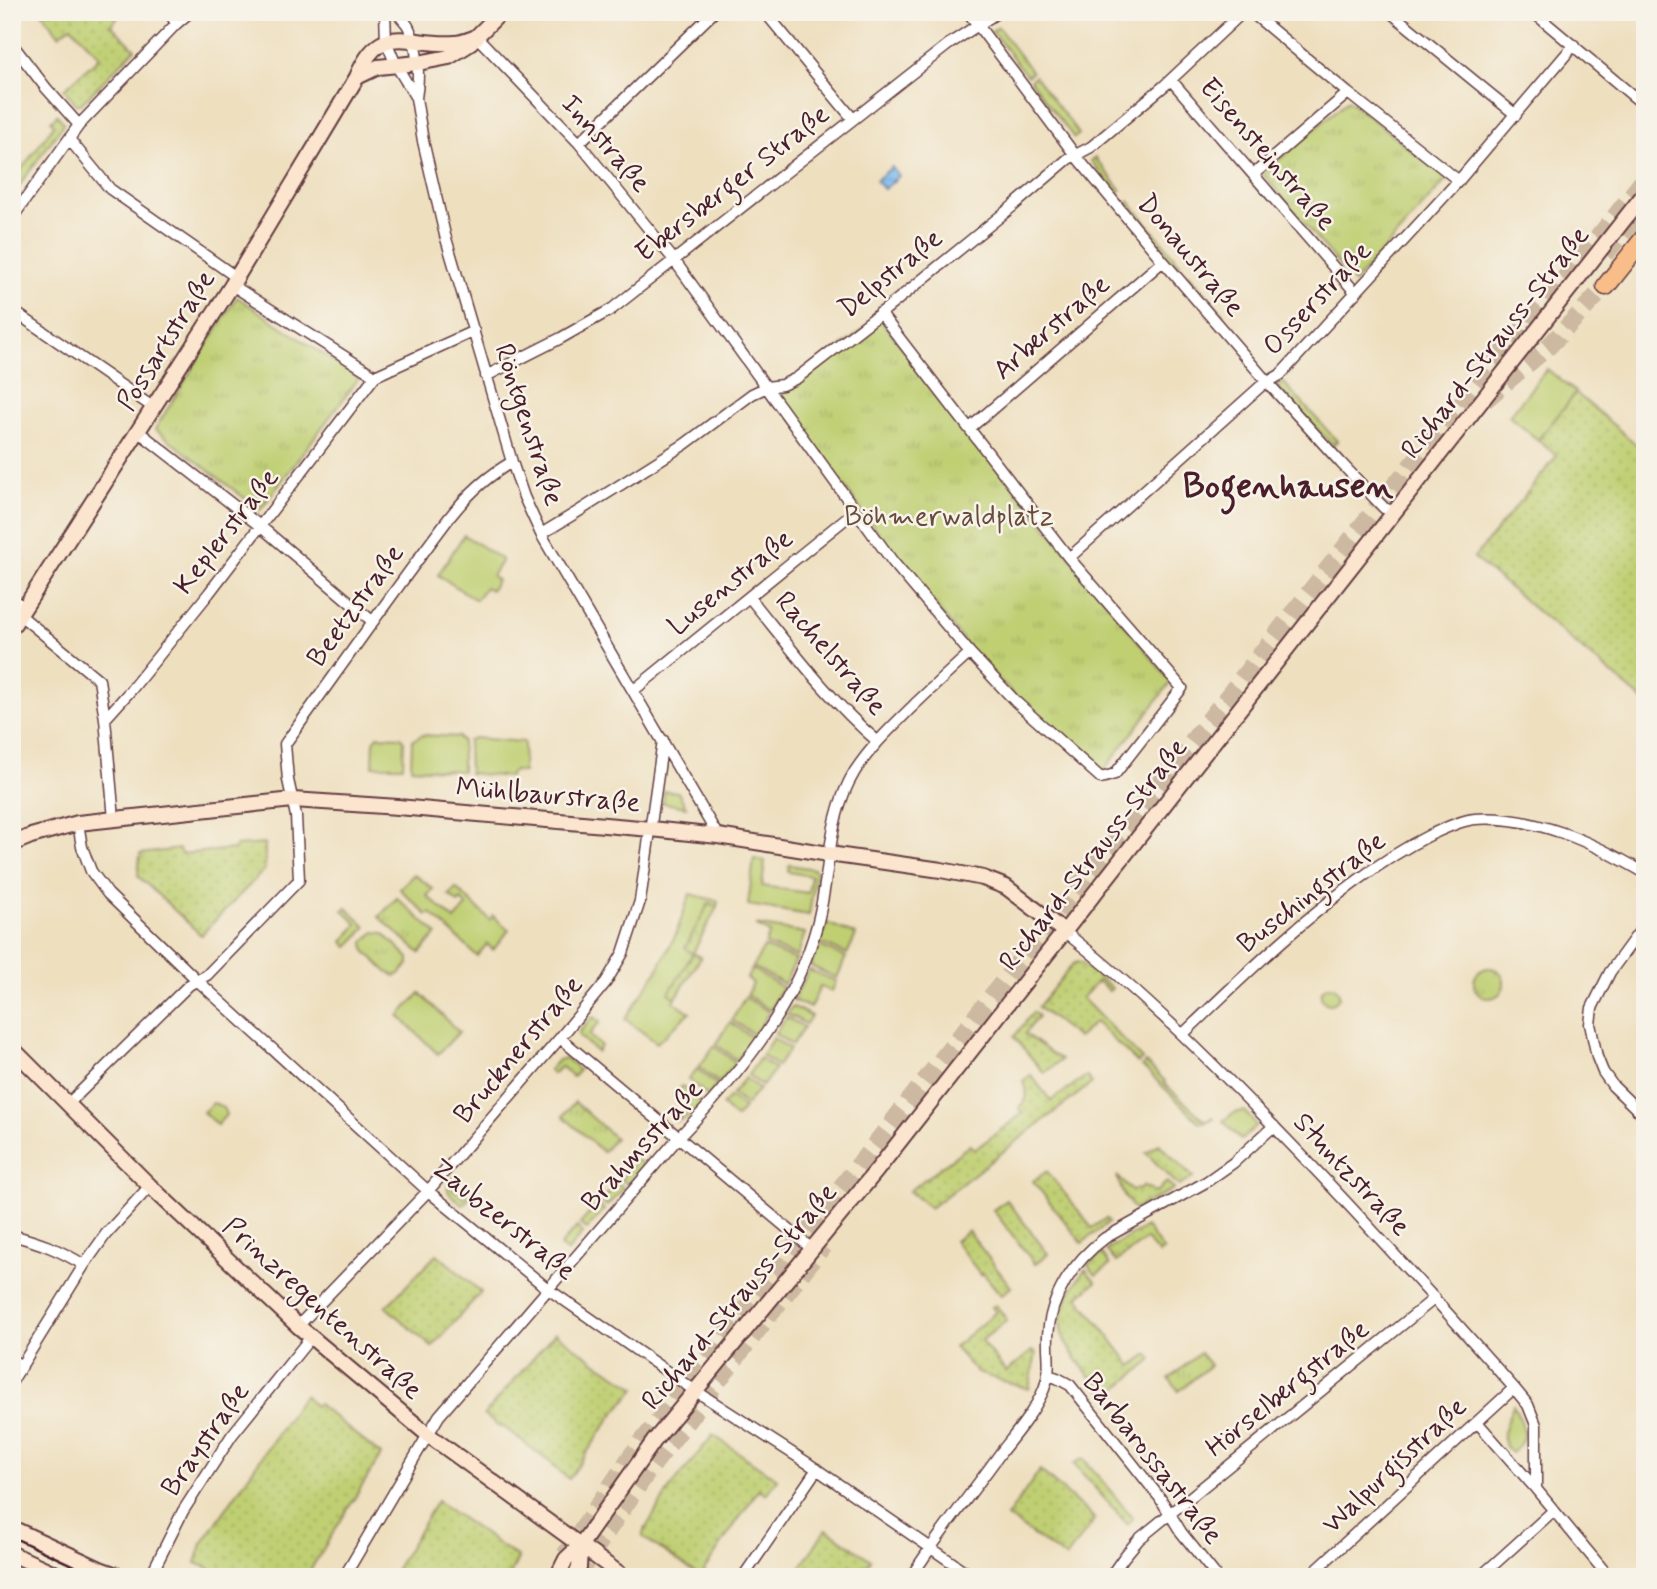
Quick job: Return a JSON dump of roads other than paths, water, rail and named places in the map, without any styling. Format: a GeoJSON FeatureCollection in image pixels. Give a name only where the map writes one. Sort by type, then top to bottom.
{"type":"FeatureCollection","features":[{"type":"Feature","properties":{"kind":"highway"},"geometry":{"type":"LineString","coordinates":[[1606,286],[1645,237]]}},
{"type":"Feature","properties":{"kind":"main road"},"geometry":{"type":"LineString","coordinates":[[357,77],[378,67],[449,57],[477,37],[501,12]]}},
{"type":"Feature","properties":{"kind":"main road"},"geometry":{"type":"LineString","coordinates":[[386,41],[400,39],[454,44],[477,37]]}},
{"type":"Feature","properties":{"kind":"main road","name":"Possartstraße"},"geometry":{"type":"LineString","coordinates":[[17,612],[139,432],[234,281],[357,77],[363,61],[372,49],[386,41]]}},
{"type":"Feature","properties":{"kind":"main road","name":"Richard-Strauss-Straße"},"geometry":{"type":"LineString","coordinates":[[557,1577],[566,1559],[580,1546],[653,1441],[877,1170],[1645,193]]}},
{"type":"Feature","properties":{"kind":"main road","name":"Mühlbaurstraße"},"geometry":{"type":"LineString","coordinates":[[12,844],[78,823],[293,800],[398,807],[718,836],[941,870],[983,878],[1006,887],[1065,932]]}},
{"type":"Feature","properties":{"kind":"main road","name":"Prinzregentenstraße"},"geometry":{"type":"LineString","coordinates":[[12,1048],[150,1186],[298,1326],[427,1434],[624,1577]]}},
{"type":"Feature","properties":{"kind":"main road"},"geometry":{"type":"LineString","coordinates":[[12,1528],[122,1577]]}},
{"type":"Feature","properties":{"kind":"main road"},"geometry":{"type":"LineString","coordinates":[[575,1577],[579,1568],[580,1546]]}},
{"type":"Feature","properties":{"kind":"main road"},"geometry":{"type":"LineString","coordinates":[[12,1554],[63,1577]]}},
{"type":"Feature","properties":{"kind":"street"},"geometry":{"type":"LineString","coordinates":[[170,12],[176,24]]}},
{"type":"Feature","properties":{"kind":"street"},"geometry":{"type":"LineString","coordinates":[[12,218],[79,125],[190,12]]}},
{"type":"Feature","properties":{"kind":"street"},"geometry":{"type":"LineString","coordinates":[[385,12],[386,41]]}},
{"type":"Feature","properties":{"kind":"street","name":"Röntgenstraße"},"geometry":{"type":"LineString","coordinates":[[397,12],[408,26],[418,63],[419,83],[416,97]]}},
{"type":"Feature","properties":{"kind":"street"},"geometry":{"type":"LineString","coordinates":[[579,143],[714,12]]}},
{"type":"Feature","properties":{"kind":"street"},"geometry":{"type":"LineString","coordinates":[[765,12],[853,119]]}},
{"type":"Feature","properties":{"kind":"street","name":"Donaustraße"},"geometry":{"type":"LineString","coordinates":[[968,12],[1075,155],[1163,261],[1268,383],[1371,496],[1384,508],[1395,512]]}},
{"type":"Feature","properties":{"kind":"street","name":"Ebersberger Straße"},"geometry":{"type":"LineString","coordinates":[[486,376],[612,309],[949,44],[998,12]]}},
{"type":"Feature","properties":{"kind":"street","name":"Delpstraße"},"geometry":{"type":"LineString","coordinates":[[541,534],[685,444],[752,394],[767,387],[782,385],[797,377],[880,313],[1068,159],[1091,147],[1171,80],[1243,12]]}},
{"type":"Feature","properties":{"kind":"street"},"geometry":{"type":"LineString","coordinates":[[1251,12],[1459,181]]}},
{"type":"Feature","properties":{"kind":"street"},"geometry":{"type":"LineString","coordinates":[[1390,12],[1516,115]]}},
{"type":"Feature","properties":{"kind":"street"},"geometry":{"type":"LineString","coordinates":[[1533,12],[1645,106]]}},
{"type":"Feature","properties":{"kind":"street","name":"Innstraße"},"geometry":{"type":"LineString","coordinates":[[477,37],[579,143],[674,260],[767,387]]}},
{"type":"Feature","properties":{"kind":"street","name":"Röntgenstraße"},"geometry":{"type":"LineString","coordinates":[[386,41],[396,65],[416,97],[445,235],[524,498],[541,534],[718,836]]}},
{"type":"Feature","properties":{"kind":"street"},"geometry":{"type":"LineString","coordinates":[[12,44],[79,125]]}},
{"type":"Feature","properties":{"kind":"street","name":"Osserstraße"},"geometry":{"type":"LineString","coordinates":[[1069,558],[1261,386],[1280,374],[1459,181],[1574,45]]}},
{"type":"Feature","properties":{"kind":"street","name":"Eisensteinstraße"},"geometry":{"type":"LineString","coordinates":[[1171,80],[1356,293]]}},
{"type":"Feature","properties":{"kind":"street"},"geometry":{"type":"LineString","coordinates":[[1254,174],[1348,93]]}},
{"type":"Feature","properties":{"kind":"street"},"geometry":{"type":"LineString","coordinates":[[69,139],[110,190],[234,281],[375,376]]}},
{"type":"Feature","properties":{"kind":"street","name":"Arberstraße"},"geometry":{"type":"LineString","coordinates":[[970,428],[1163,261]]}},
{"type":"Feature","properties":{"kind":"street"},"geometry":{"type":"LineString","coordinates":[[12,310],[154,408]]}},
{"type":"Feature","properties":{"kind":"street"},"geometry":{"type":"LineString","coordinates":[[767,387],[892,562],[970,653],[1016,702],[1101,778],[1115,774],[1182,688],[1069,558],[880,313]]}},
{"type":"Feature","properties":{"kind":"street","name":"Keplerstraße"},"geometry":{"type":"LineString","coordinates":[[105,719],[131,690],[375,376],[474,331]]}},
{"type":"Feature","properties":{"kind":"street"},"geometry":{"type":"LineString","coordinates":[[139,432],[260,526],[372,621]]}},
{"type":"Feature","properties":{"kind":"street","name":"Beetzstraße"},"geometry":{"type":"LineString","coordinates":[[67,1105],[189,985],[207,975],[299,880],[293,800],[288,780],[285,744],[372,621],[462,502],[494,472],[512,462]]}},
{"type":"Feature","properties":{"kind":"street","name":"Lusenstraße"},"geometry":{"type":"LineString","coordinates":[[634,690],[855,511]]}},
{"type":"Feature","properties":{"kind":"street","name":"Rachelstraße"},"geometry":{"type":"LineString","coordinates":[[750,598],[823,688],[877,741]]}},
{"type":"Feature","properties":{"kind":"street"},"geometry":{"type":"LineString","coordinates":[[17,612],[99,680],[114,819]]}},
{"type":"Feature","properties":{"kind":"street","name":"Brahmsstraße"},"geometry":{"type":"LineString","coordinates":[[344,1577],[439,1416],[679,1137],[716,1099],[767,1032],[793,987],[809,951],[818,924],[838,806],[854,773],[877,741],[970,653]]}},
{"type":"Feature","properties":{"kind":"street"},"geometry":{"type":"LineString","coordinates":[[651,829],[663,740]]}},
{"type":"Feature","properties":{"kind":"street","name":"Buschingstraße"},"geometry":{"type":"LineString","coordinates":[[1183,1034],[1279,943],[1329,901],[1407,846],[1473,819],[1514,821],[1549,829],[1580,839],[1645,873]]}},
{"type":"Feature","properties":{"kind":"street","name":"Zaubzerstraße"},"geometry":{"type":"LineString","coordinates":[[78,823],[82,847],[91,871],[108,894],[198,981],[428,1191],[548,1289],[973,1577]]}},
{"type":"Feature","properties":{"kind":"street","name":"Brucknerstraße"},"geometry":{"type":"LineString","coordinates":[[298,1326],[428,1191],[606,982],[623,953],[640,901],[651,829]]}},
{"type":"Feature","properties":{"kind":"street"},"geometry":{"type":"LineString","coordinates":[[1645,924],[1610,972],[1592,1008],[1590,1024],[1603,1072],[1645,1117]]}},
{"type":"Feature","properties":{"kind":"street","name":"Stuntzstraße"},"geometry":{"type":"LineString","coordinates":[[1065,932],[1131,986],[1183,1034],[1274,1126],[1358,1213],[1514,1388],[1528,1405],[1536,1425],[1536,1489]]}},
{"type":"Feature","properties":{"kind":"street"},"geometry":{"type":"LineString","coordinates":[[560,1038],[812,1249]]}},
{"type":"Feature","properties":{"kind":"street"},"geometry":{"type":"LineString","coordinates":[[911,1577],[1023,1424],[1044,1390],[1050,1359],[1049,1330],[1054,1308],[1061,1286],[1081,1259],[1105,1238],[1190,1192],[1233,1163],[1274,1126]]}},
{"type":"Feature","properties":{"kind":"street"},"geometry":{"type":"LineString","coordinates":[[12,1381],[83,1265],[106,1234],[150,1186]]}},
{"type":"Feature","properties":{"kind":"street"},"geometry":{"type":"LineString","coordinates":[[12,1235],[45,1244],[83,1265]]}},
{"type":"Feature","properties":{"kind":"street","name":"Hörselbergstraße"},"geometry":{"type":"LineString","coordinates":[[1110,1577],[1139,1539],[1435,1298]]}},
{"type":"Feature","properties":{"kind":"street","name":"Braystraße"},"geometry":{"type":"LineString","coordinates":[[150,1577],[183,1511],[232,1434],[311,1337]]}},
{"type":"Feature","properties":{"kind":"street"},"geometry":{"type":"LineString","coordinates":[[12,1360],[22,1366]]}},
{"type":"Feature","properties":{"kind":"street","name":"Barbarossastraße"},"geometry":{"type":"LineString","coordinates":[[1048,1375],[1070,1385],[1160,1498],[1181,1532],[1217,1577]]}},
{"type":"Feature","properties":{"kind":"street","name":"Walpurgisstraße"},"geometry":{"type":"LineString","coordinates":[[1308,1577],[1514,1388]]}},
{"type":"Feature","properties":{"kind":"street"},"geometry":{"type":"LineString","coordinates":[[1477,1422],[1609,1577]]}},
{"type":"Feature","properties":{"kind":"street"},"geometry":{"type":"LineString","coordinates":[[743,1577],[817,1469]]}},
{"type":"Feature","properties":{"kind":"street"},"geometry":{"type":"LineString","coordinates":[[1480,1577],[1553,1511]]}},
{"type":"Feature","properties":{"kind":"water"},"geometry":{"type":"Polygon","coordinates":[[[892,167],[899,176],[884,189],[876,180],[892,167]]]}},
{"type":"Feature","properties":{"kind":"tunnel"},"geometry":{"type":"LineString","coordinates":[[565,1555],[631,1456],[772,1275],[1368,518],[1645,178]]}},
{"type":"Feature","properties":{"kind":"tunnel"},"geometry":{"type":"LineString","coordinates":[[1605,254],[1645,206]]}},
{"type":"Feature","properties":{"kind":"tunnel"},"geometry":{"type":"LineString","coordinates":[[1485,400],[1549,346],[1606,286]]}},
{"type":"Feature","properties":{"kind":"tunnel"},"geometry":{"type":"LineString","coordinates":[[576,1577],[649,1470],[823,1246]]}},
{"type":"Feature","properties":{"kind":"tram line"},"geometry":{"type":"LineString","coordinates":[[12,1537],[97,1577]]}},
{"type":"Feature","properties":{"kind":"district","name":"Bogenhausen"},"geometry":{"type":"Point","coordinates":[1288,487]}},
{"type":"Feature","properties":{"kind":"park label","name":"Böhmerwaldplatz"},"geometry":{"type":"Point","coordinates":[949,517]}}]}
